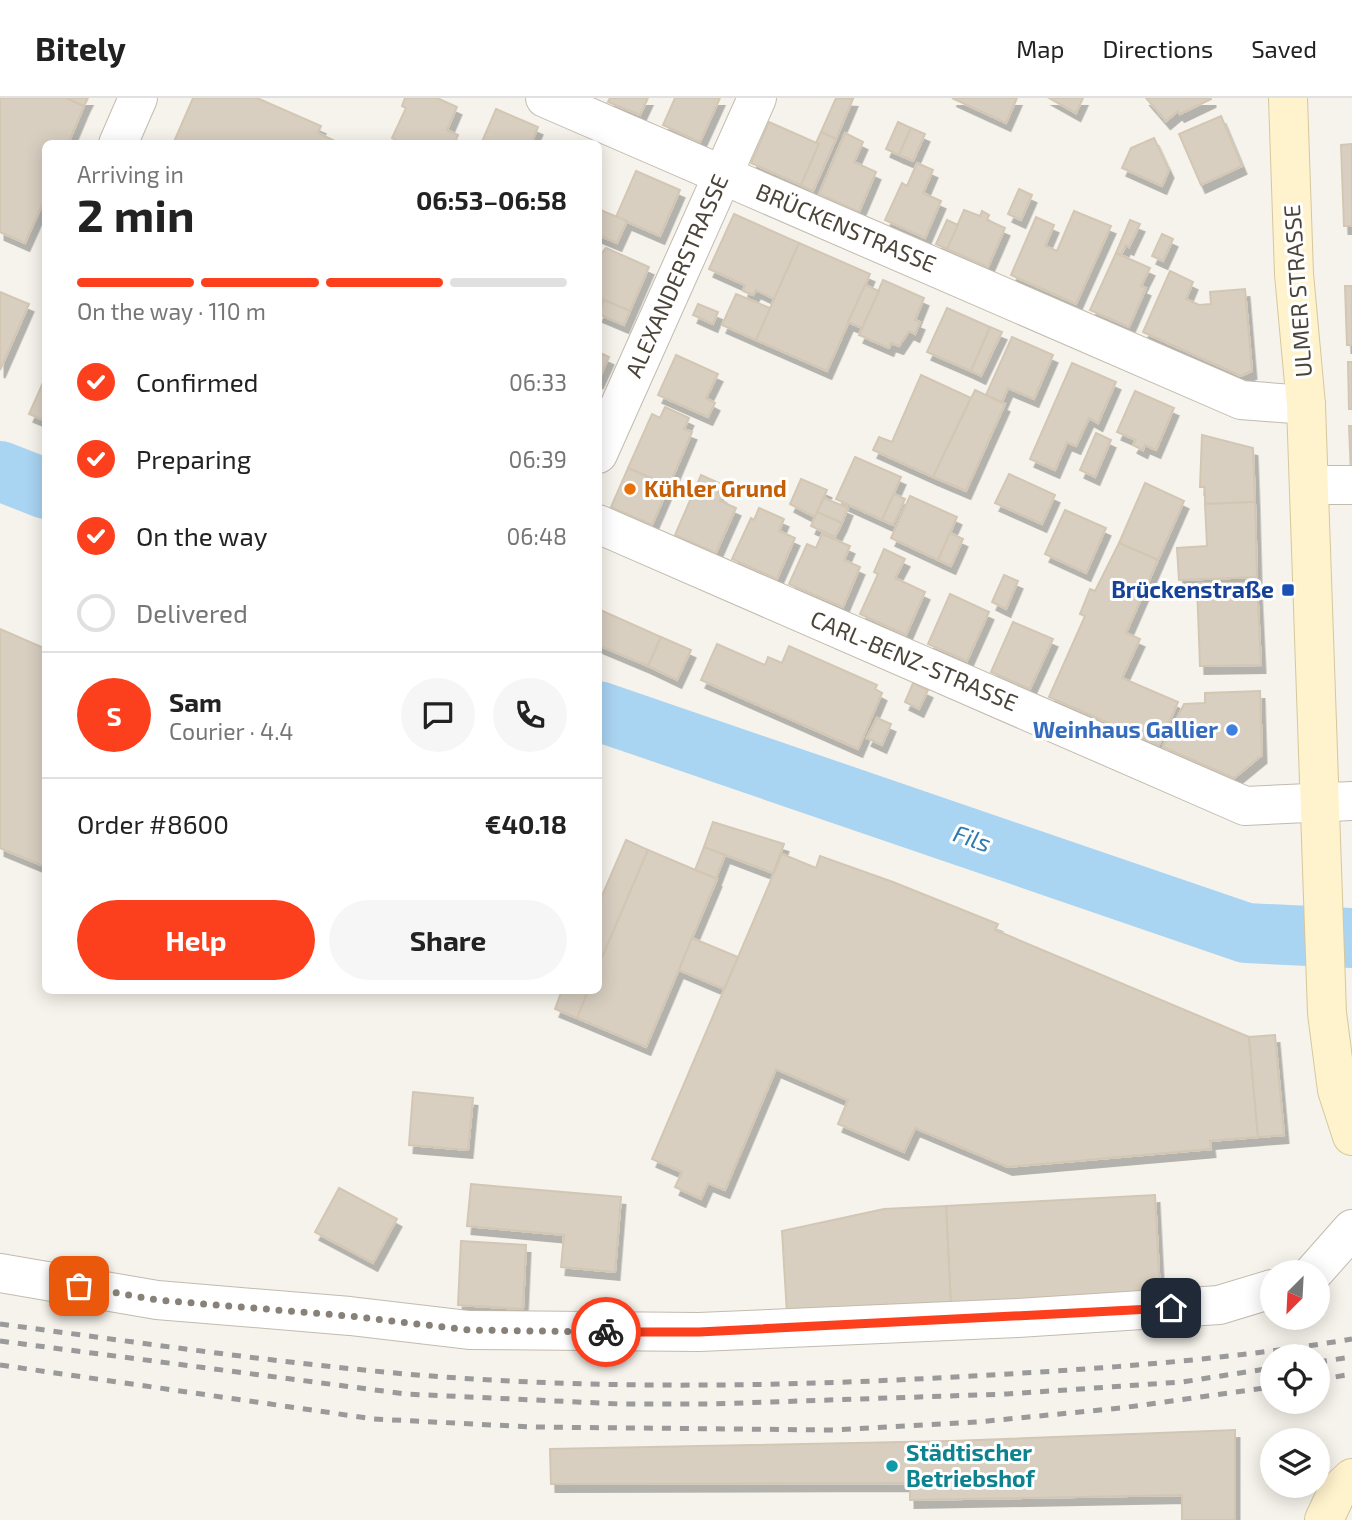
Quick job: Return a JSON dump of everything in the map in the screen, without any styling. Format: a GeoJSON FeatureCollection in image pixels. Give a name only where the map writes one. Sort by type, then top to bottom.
{"type":"FeatureCollection","features":[{"type":"Feature","properties":{"kind":"main road","name":"ULMER STRASSE"},"geometry":{"type":"LineString","coordinates":[[1288,98],[1294,274],[1336,801],[1320,871],[1327,1013],[1337,1090],[1352,1136]]}},
{"type":"Feature","properties":{"kind":"main road"},"geometry":{"type":"LineString","coordinates":[[1324,1520],[1337,1492],[1352,1478]]}},
{"type":"Feature","properties":{"kind":"street"},"geometry":{"type":"LineString","coordinates":[[120,140],[138,98]]}},
{"type":"Feature","properties":{"kind":"street","name":"BRÜCKENSTRASSE"},"geometry":{"type":"LineString","coordinates":[[545,98],[1241,400],[1306,405]]}},
{"type":"Feature","properties":{"kind":"street","name":"ALEXANDERSTRASSE"},"geometry":{"type":"LineString","coordinates":[[602,445],[757,98]]}},
{"type":"Feature","properties":{"kind":"street"},"geometry":{"type":"LineString","coordinates":[[1309,485],[1352,485]]}},
{"type":"Feature","properties":{"kind":"street","name":"CARL-BENZ-STRASSE"},"geometry":{"type":"LineString","coordinates":[[602,526],[1245,806],[1336,801]]}},
{"type":"Feature","properties":{"kind":"street"},"geometry":{"type":"LineString","coordinates":[[1325,1260],[1352,1229]]}},
{"type":"Feature","properties":{"kind":"street"},"geometry":{"type":"LineString","coordinates":[[1330,1274],[1352,1270]]}},
{"type":"Feature","properties":{"kind":"street"},"geometry":{"type":"LineString","coordinates":[[0,1273],[157,1300],[349,1316],[469,1330],[699,1332],[1004,1318],[1219,1305],[1260,1293]]}},
{"type":"Feature","properties":{"kind":"building"},"geometry":{"type":"Polygon","coordinates":[[[0,98],[66,98],[84,106],[70,140],[42,140],[42,205],[25,243],[0,232],[0,98]]]}},
{"type":"Feature","properties":{"kind":"building"},"geometry":{"type":"Polygon","coordinates":[[[66,98],[88,98],[84,106],[66,98]]]}},
{"type":"Feature","properties":{"kind":"building"},"geometry":{"type":"Polygon","coordinates":[[[193,98],[257,98],[321,126],[318,133],[333,140],[175,140],[193,98]]]}},
{"type":"Feature","properties":{"kind":"building"},"geometry":{"type":"Polygon","coordinates":[[[405,98],[437,98],[457,107],[447,130],[458,135],[456,140],[392,138],[406,108],[402,106],[405,98]]]}},
{"type":"Feature","properties":{"kind":"building"},"geometry":{"type":"Polygon","coordinates":[[[610,98],[648,98],[640,115],[608,102],[610,98]]]}},
{"type":"Feature","properties":{"kind":"building"},"geometry":{"type":"Polygon","coordinates":[[[675,98],[720,98],[700,142],[663,125],[675,98]]]}},
{"type":"Feature","properties":{"kind":"building"},"geometry":{"type":"Polygon","coordinates":[[[836,98],[853,99],[836,139],[821,132],[836,98]]]}},
{"type":"Feature","properties":{"kind":"building"},"geometry":{"type":"Polygon","coordinates":[[[952,98],[1017,98],[1006,123],[952,98]]]}},
{"type":"Feature","properties":{"kind":"building"},"geometry":{"type":"Polygon","coordinates":[[[1049,98],[1083,98],[1076,113],[1049,98]]]}},
{"type":"Feature","properties":{"kind":"building"},"geometry":{"type":"Polygon","coordinates":[[[1146,98],[1211,99],[1180,114],[1178,111],[1166,121],[1146,98]]]}},
{"type":"Feature","properties":{"kind":"building"},"geometry":{"type":"Polygon","coordinates":[[[496,109],[538,127],[533,140],[483,140],[496,109]]]}},
{"type":"Feature","properties":{"kind":"building"},"geometry":{"type":"Polygon","coordinates":[[[1221,116],[1242,166],[1201,185],[1179,134],[1221,116]]]}},
{"type":"Feature","properties":{"kind":"building"},"geometry":{"type":"Polygon","coordinates":[[[769,122],[819,144],[801,185],[751,163],[769,122]]]}},
{"type":"Feature","properties":{"kind":"building"},"geometry":{"type":"Polygon","coordinates":[[[898,122],[911,128],[899,155],[886,149],[898,122]]]}},
{"type":"Feature","properties":{"kind":"building"},"geometry":{"type":"Polygon","coordinates":[[[911,128],[925,134],[913,161],[899,155],[911,128]]]}},
{"type":"Feature","properties":{"kind":"building"},"geometry":{"type":"Polygon","coordinates":[[[821,132],[836,139],[813,191],[801,185],[819,144],[816,143],[821,132]]]}},
{"type":"Feature","properties":{"kind":"building"},"geometry":{"type":"Polygon","coordinates":[[[845,133],[863,142],[854,162],[876,172],[859,212],[819,194],[845,133]]]}},
{"type":"Feature","properties":{"kind":"building"},"geometry":{"type":"Polygon","coordinates":[[[1154,138],[1169,170],[1162,186],[1122,168],[1131,148],[1154,138]]]}},
{"type":"Feature","properties":{"kind":"building"},"geometry":{"type":"Polygon","coordinates":[[[1352,144],[1352,226],[1344,226],[1341,145],[1352,144]]]}},
{"type":"Feature","properties":{"kind":"building"},"geometry":{"type":"Polygon","coordinates":[[[917,163],[933,170],[923,193],[941,201],[925,238],[885,220],[902,183],[907,186],[917,163]]]}},
{"type":"Feature","properties":{"kind":"building"},"geometry":{"type":"Polygon","coordinates":[[[636,171],[680,190],[660,236],[616,217],[636,171]]]}},
{"type":"Feature","properties":{"kind":"building"},"geometry":{"type":"Polygon","coordinates":[[[1019,189],[1032,195],[1021,220],[1008,214],[1019,189]]]}},
{"type":"Feature","properties":{"kind":"building"},"geometry":{"type":"Polygon","coordinates":[[[964,210],[980,216],[982,211],[989,215],[987,220],[1005,228],[988,267],[947,249],[964,210]]]}},
{"type":"Feature","properties":{"kind":"building"},"geometry":{"type":"Polygon","coordinates":[[[602,211],[627,221],[617,243],[602,237],[602,211]]]}},
{"type":"Feature","properties":{"kind":"building"},"geometry":{"type":"Polygon","coordinates":[[[1074,211],[1111,226],[1076,304],[1011,275],[1036,217],[1054,225],[1045,246],[1057,251],[1074,211]]]}},
{"type":"Feature","properties":{"kind":"building"},"geometry":{"type":"Polygon","coordinates":[[[734,214],[799,243],[774,299],[756,290],[753,295],[743,291],[745,285],[709,269],[734,214]]]}},
{"type":"Feature","properties":{"kind":"building"},"geometry":{"type":"Polygon","coordinates":[[[947,220],[958,225],[947,249],[936,244],[947,220]]]}},
{"type":"Feature","properties":{"kind":"building"},"geometry":{"type":"Polygon","coordinates":[[[1130,220],[1140,224],[1129,247],[1126,245],[1121,255],[1116,253],[1130,220]]]}},
{"type":"Feature","properties":{"kind":"building"},"geometry":{"type":"Polygon","coordinates":[[[1162,234],[1173,239],[1163,261],[1152,256],[1162,234]]]}},
{"type":"Feature","properties":{"kind":"building"},"geometry":{"type":"Polygon","coordinates":[[[799,243],[870,274],[827,371],[756,340],[799,243]]]}},
{"type":"Feature","properties":{"kind":"building"},"geometry":{"type":"Polygon","coordinates":[[[606,248],[649,267],[630,311],[602,299],[602,253],[606,248]]]}},
{"type":"Feature","properties":{"kind":"building"},"geometry":{"type":"Polygon","coordinates":[[[1116,253],[1150,268],[1141,286],[1146,288],[1129,327],[1090,310],[1116,253]]]}},
{"type":"Feature","properties":{"kind":"building"},"geometry":{"type":"Polygon","coordinates":[[[1170,271],[1193,282],[1186,299],[1199,305],[1211,304],[1210,292],[1245,289],[1252,371],[1241,376],[1143,332],[1170,271]]]}},
{"type":"Feature","properties":{"kind":"building"},"geometry":{"type":"Polygon","coordinates":[[[883,280],[924,298],[915,320],[920,322],[915,334],[909,331],[899,346],[891,343],[889,348],[859,335],[883,280]]]}},
{"type":"Feature","properties":{"kind":"building"},"geometry":{"type":"Polygon","coordinates":[[[865,285],[879,291],[862,328],[848,322],[865,285]]]}},
{"type":"Feature","properties":{"kind":"building"},"geometry":{"type":"Polygon","coordinates":[[[1345,286],[1352,286],[1352,345],[1347,345],[1345,286]]]}},
{"type":"Feature","properties":{"kind":"building"},"geometry":{"type":"Polygon","coordinates":[[[0,292],[29,304],[0,370],[0,292]]]}},
{"type":"Feature","properties":{"kind":"building"},"geometry":{"type":"Polygon","coordinates":[[[736,294],[770,308],[756,340],[722,325],[736,294]]]}},
{"type":"Feature","properties":{"kind":"building"},"geometry":{"type":"Polygon","coordinates":[[[604,300],[630,311],[624,325],[602,316],[604,300]]]}},
{"type":"Feature","properties":{"kind":"building"},"geometry":{"type":"Polygon","coordinates":[[[698,304],[718,312],[713,324],[693,315],[698,304]]]}},
{"type":"Feature","properties":{"kind":"building"},"geometry":{"type":"Polygon","coordinates":[[[947,308],[990,327],[971,371],[927,352],[947,308]]]}},
{"type":"Feature","properties":{"kind":"building"},"geometry":{"type":"Polygon","coordinates":[[[990,327],[1002,332],[981,376],[971,371],[990,327]]]}},
{"type":"Feature","properties":{"kind":"building"},"geometry":{"type":"Polygon","coordinates":[[[1012,337],[1053,355],[1034,399],[1008,388],[1002,402],[986,395],[1012,337]]]}},
{"type":"Feature","properties":{"kind":"building"},"geometry":{"type":"Polygon","coordinates":[[[602,354],[609,357],[602,372],[602,354]]]}},
{"type":"Feature","properties":{"kind":"building"},"geometry":{"type":"Polygon","coordinates":[[[676,355],[718,374],[706,398],[715,403],[708,417],[658,395],[676,355]]]}},
{"type":"Feature","properties":{"kind":"building"},"geometry":{"type":"Polygon","coordinates":[[[1348,362],[1352,362],[1352,409],[1349,409],[1348,362]]]}},
{"type":"Feature","properties":{"kind":"building"},"geometry":{"type":"Polygon","coordinates":[[[1072,363],[1116,382],[1098,423],[1089,418],[1076,446],[1067,442],[1055,470],[1030,459],[1072,363]]]}},
{"type":"Feature","properties":{"kind":"building"},"geometry":{"type":"Polygon","coordinates":[[[921,375],[971,398],[933,477],[873,450],[879,437],[892,442],[921,375]]]}},
{"type":"Feature","properties":{"kind":"building"},"geometry":{"type":"Polygon","coordinates":[[[42,385],[42,419],[29,414],[42,385]]]}},
{"type":"Feature","properties":{"kind":"building"},"geometry":{"type":"Polygon","coordinates":[[[975,390],[1005,404],[966,491],[933,477],[975,390]]]}},
{"type":"Feature","properties":{"kind":"building"},"geometry":{"type":"Polygon","coordinates":[[[1135,391],[1174,408],[1156,450],[1145,445],[1143,450],[1133,445],[1136,440],[1117,432],[1135,391]]]}},
{"type":"Feature","properties":{"kind":"building"},"geometry":{"type":"Polygon","coordinates":[[[665,407],[689,418],[684,429],[692,432],[669,486],[628,468],[652,414],[660,418],[665,407]]]}},
{"type":"Feature","properties":{"kind":"building"},"geometry":{"type":"Polygon","coordinates":[[[1349,426],[1352,426],[1352,475],[1351,475],[1349,426]]]}},
{"type":"Feature","properties":{"kind":"building"},"geometry":{"type":"Polygon","coordinates":[[[1096,433],[1111,440],[1095,477],[1080,470],[1096,433]]]}},
{"type":"Feature","properties":{"kind":"building"},"geometry":{"type":"Polygon","coordinates":[[[1202,435],[1253,448],[1255,502],[1205,504],[1205,487],[1200,487],[1202,435]]]}},
{"type":"Feature","properties":{"kind":"building"},"geometry":{"type":"Polygon","coordinates":[[[855,457],[901,477],[882,520],[836,499],[855,457]]]}},
{"type":"Feature","properties":{"kind":"building"},"geometry":{"type":"Polygon","coordinates":[[[628,468],[669,486],[652,525],[611,507],[628,468]]]}},
{"type":"Feature","properties":{"kind":"building"},"geometry":{"type":"Polygon","coordinates":[[[1009,474],[1055,495],[1042,524],[995,503],[1009,474]]]}},
{"type":"Feature","properties":{"kind":"building"},"geometry":{"type":"Polygon","coordinates":[[[701,475],[721,484],[718,493],[722,495],[720,501],[736,508],[716,553],[675,535],[701,475]]]}},
{"type":"Feature","properties":{"kind":"building"},"geometry":{"type":"Polygon","coordinates":[[[801,479],[827,490],[815,517],[790,504],[801,479]]]}},
{"type":"Feature","properties":{"kind":"building"},"geometry":{"type":"Polygon","coordinates":[[[1145,483],[1184,501],[1158,560],[1119,543],[1145,483]]]}},
{"type":"Feature","properties":{"kind":"building"},"geometry":{"type":"Polygon","coordinates":[[[894,494],[905,499],[893,525],[882,520],[894,494]]]}},
{"type":"Feature","properties":{"kind":"building"},"geometry":{"type":"Polygon","coordinates":[[[910,496],[957,517],[938,560],[891,538],[910,496]]]}},
{"type":"Feature","properties":{"kind":"building"},"geometry":{"type":"Polygon","coordinates":[[[824,498],[848,508],[842,523],[817,512],[824,498]]]}},
{"type":"Feature","properties":{"kind":"building"},"geometry":{"type":"Polygon","coordinates":[[[1255,502],[1257,577],[1179,580],[1177,548],[1207,546],[1205,504],[1255,502]]]}},
{"type":"Feature","properties":{"kind":"building"},"geometry":{"type":"Polygon","coordinates":[[[759,508],[784,519],[779,531],[795,538],[777,579],[732,559],[751,518],[754,520],[759,508]]]}},
{"type":"Feature","properties":{"kind":"building"},"geometry":{"type":"Polygon","coordinates":[[[1065,510],[1106,528],[1086,573],[1045,554],[1065,510]]]}},
{"type":"Feature","properties":{"kind":"building"},"geometry":{"type":"Polygon","coordinates":[[[817,512],[842,523],[835,537],[811,526],[817,512]]]}},
{"type":"Feature","properties":{"kind":"building"},"geometry":{"type":"Polygon","coordinates":[[[950,533],[963,539],[951,566],[938,560],[950,533]]]}},
{"type":"Feature","properties":{"kind":"building"},"geometry":{"type":"Polygon","coordinates":[[[822,534],[850,546],[844,560],[860,567],[843,607],[789,584],[807,544],[816,548],[822,534]]]}},
{"type":"Feature","properties":{"kind":"building"},"geometry":{"type":"Polygon","coordinates":[[[1119,543],[1158,560],[1126,633],[1140,639],[1122,678],[1178,702],[1159,745],[1049,697],[1085,616],[1080,614],[1090,589],[1095,591],[1119,543]]]}},
{"type":"Feature","properties":{"kind":"building"},"geometry":{"type":"Polygon","coordinates":[[[884,549],[905,559],[895,578],[925,592],[906,635],[860,614],[878,574],[874,572],[884,549]]]}},
{"type":"Feature","properties":{"kind":"building"},"geometry":{"type":"Polygon","coordinates":[[[1004,575],[1018,581],[1006,609],[992,602],[1004,575]]]}},
{"type":"Feature","properties":{"kind":"building"},"geometry":{"type":"Polygon","coordinates":[[[1257,583],[1261,665],[1200,666],[1197,584],[1257,583]]]}},
{"type":"Feature","properties":{"kind":"building"},"geometry":{"type":"Polygon","coordinates":[[[950,594],[989,612],[967,661],[928,644],[950,594]]]}},
{"type":"Feature","properties":{"kind":"building"},"geometry":{"type":"Polygon","coordinates":[[[602,611],[661,637],[648,666],[602,647],[602,611]]]}},
{"type":"Feature","properties":{"kind":"building"},"geometry":{"type":"Polygon","coordinates":[[[1013,622],[1053,639],[1030,689],[991,672],[1013,622]]]}},
{"type":"Feature","properties":{"kind":"building"},"geometry":{"type":"Polygon","coordinates":[[[0,629],[42,647],[42,865],[0,848],[0,629]]]}},
{"type":"Feature","properties":{"kind":"building"},"geometry":{"type":"Polygon","coordinates":[[[661,637],[691,650],[677,680],[648,666],[661,637]]]}},
{"type":"Feature","properties":{"kind":"building"},"geometry":{"type":"Polygon","coordinates":[[[717,644],[765,665],[768,657],[782,663],[789,646],[877,685],[875,689],[882,693],[858,749],[701,680],[717,644]]]}},
{"type":"Feature","properties":{"kind":"building"},"geometry":{"type":"Polygon","coordinates":[[[913,683],[928,690],[919,709],[905,702],[913,683]]]}},
{"type":"Feature","properties":{"kind":"building"},"geometry":{"type":"Polygon","coordinates":[[[1260,691],[1262,755],[1234,778],[1163,747],[1184,704],[1205,703],[1205,693],[1260,691]]]}},
{"type":"Feature","properties":{"kind":"building"},"geometry":{"type":"Polygon","coordinates":[[[877,718],[891,724],[882,745],[867,738],[877,718]]]}},
{"type":"Feature","properties":{"kind":"building"},"geometry":{"type":"Polygon","coordinates":[[[713,822],[784,844],[773,873],[704,847],[713,822]]]}},
{"type":"Feature","properties":{"kind":"building"},"geometry":{"type":"Polygon","coordinates":[[[626,840],[648,850],[602,958],[602,896],[626,840]]]}},
{"type":"Feature","properties":{"kind":"building"},"geometry":{"type":"Polygon","coordinates":[[[704,847],[725,855],[716,878],[695,870],[704,847]]]}},
{"type":"Feature","properties":{"kind":"building"},"geometry":{"type":"Polygon","coordinates":[[[648,850],[717,879],[646,1047],[577,1018],[586,994],[602,994],[602,958],[648,850]]]}},
{"type":"Feature","properties":{"kind":"building"},"geometry":{"type":"Polygon","coordinates":[[[782,854],[816,868],[820,856],[893,882],[998,924],[995,930],[1249,1037],[1258,1137],[1210,1141],[1211,1149],[1008,1167],[915,1128],[904,1152],[838,1124],[848,1100],[776,1069],[725,1190],[708,1183],[701,1199],[675,1187],[682,1172],[652,1159],[782,854]]]}},
{"type":"Feature","properties":{"kind":"building"},"geometry":{"type":"Polygon","coordinates":[[[692,938],[738,957],[724,989],[679,970],[692,938]]]}},
{"type":"Feature","properties":{"kind":"building"},"geometry":{"type":"Polygon","coordinates":[[[561,994],[586,994],[577,1018],[555,1009],[561,994]]]}},
{"type":"Feature","properties":{"kind":"building"},"geometry":{"type":"Polygon","coordinates":[[[1275,1035],[1284,1135],[1258,1137],[1249,1037],[1275,1035]]]}},
{"type":"Feature","properties":{"kind":"building"},"geometry":{"type":"Polygon","coordinates":[[[413,1092],[473,1098],[468,1150],[409,1145],[413,1092]]]}},
{"type":"Feature","properties":{"kind":"building"},"geometry":{"type":"Polygon","coordinates":[[[471,1184],[621,1197],[615,1272],[561,1267],[564,1235],[467,1226],[471,1184]]]}},
{"type":"Feature","properties":{"kind":"building"},"geometry":{"type":"Polygon","coordinates":[[[339,1188],[397,1219],[373,1263],[315,1232],[339,1188]]]}},
{"type":"Feature","properties":{"kind":"building"},"geometry":{"type":"Polygon","coordinates":[[[1155,1195],[1160,1292],[951,1307],[946,1206],[1155,1195]]]}},
{"type":"Feature","properties":{"kind":"building"},"geometry":{"type":"Polygon","coordinates":[[[946,1206],[951,1307],[787,1314],[782,1231],[884,1209],[946,1206]]]}},
{"type":"Feature","properties":{"kind":"building"},"geometry":{"type":"Polygon","coordinates":[[[461,1241],[526,1245],[523,1309],[458,1305],[461,1241]]]}},
{"type":"Feature","properties":{"kind":"building","name":"Städtischer Betriebshof"},"geometry":{"type":"Polygon","coordinates":[[[1235,1430],[1235,1520],[1182,1520],[1182,1495],[910,1500],[910,1483],[551,1484],[550,1449],[951,1441],[1235,1430]]]}},
{"type":"Feature","properties":{"kind":"waterway","name":"Fils"},"geometry":{"type":"LineString","coordinates":[[0,471],[42,487]]}},
{"type":"Feature","properties":{"kind":"waterway","name":"Fils"},"geometry":{"type":"LineString","coordinates":[[602,712],[1246,933],[1352,938]]}},
{"type":"Feature","properties":{"kind":"railway"},"geometry":{"type":"LineString","coordinates":[[0,1324],[355,1369],[477,1379],[618,1385],[831,1383],[1020,1373],[1210,1358],[1352,1339]]}},
{"type":"Feature","properties":{"kind":"railway"},"geometry":{"type":"LineString","coordinates":[[0,1341],[406,1394],[620,1404],[711,1404],[1007,1394],[1182,1382],[1260,1370]]}},
{"type":"Feature","properties":{"kind":"railway"},"geometry":{"type":"LineString","coordinates":[[1330,1360],[1352,1357]]}},
{"type":"Feature","properties":{"kind":"railway"},"geometry":{"type":"LineString","coordinates":[[0,1365],[374,1419],[533,1427],[834,1430],[977,1422],[1121,1408],[1260,1389]]}},
{"type":"Feature","properties":{"kind":"railway"},"geometry":{"type":"LineString","coordinates":[[1330,1378],[1352,1374]]}},
{"type":"Feature","properties":{"kind":"way so far"},"geometry":{"type":"LineString","coordinates":[[79,1286],[157,1300],[349,1316],[469,1330],[606,1332]]}},
{"type":"Feature","properties":{"kind":"place","name":"Kühler Grund"},"geometry":{"type":"Point","coordinates":[630,489]}},
{"type":"Feature","properties":{"kind":"place","name":"Brückenstraße"},"geometry":{"type":"Point","coordinates":[1288,590]}},
{"type":"Feature","properties":{"kind":"place","name":"Weinhaus Gallier"},"geometry":{"type":"Point","coordinates":[1232,730]}},
{"type":"Feature","properties":{"kind":"place","name":"Städtischer Betriebshof"},"geometry":{"type":"Point","coordinates":[892,1466]}},
{"type":"Feature","properties":{"kind":"route"},"geometry":{"type":"LineString","coordinates":[[606,1332],[699,1332],[1018,1318],[1171,1308]]}}]}
